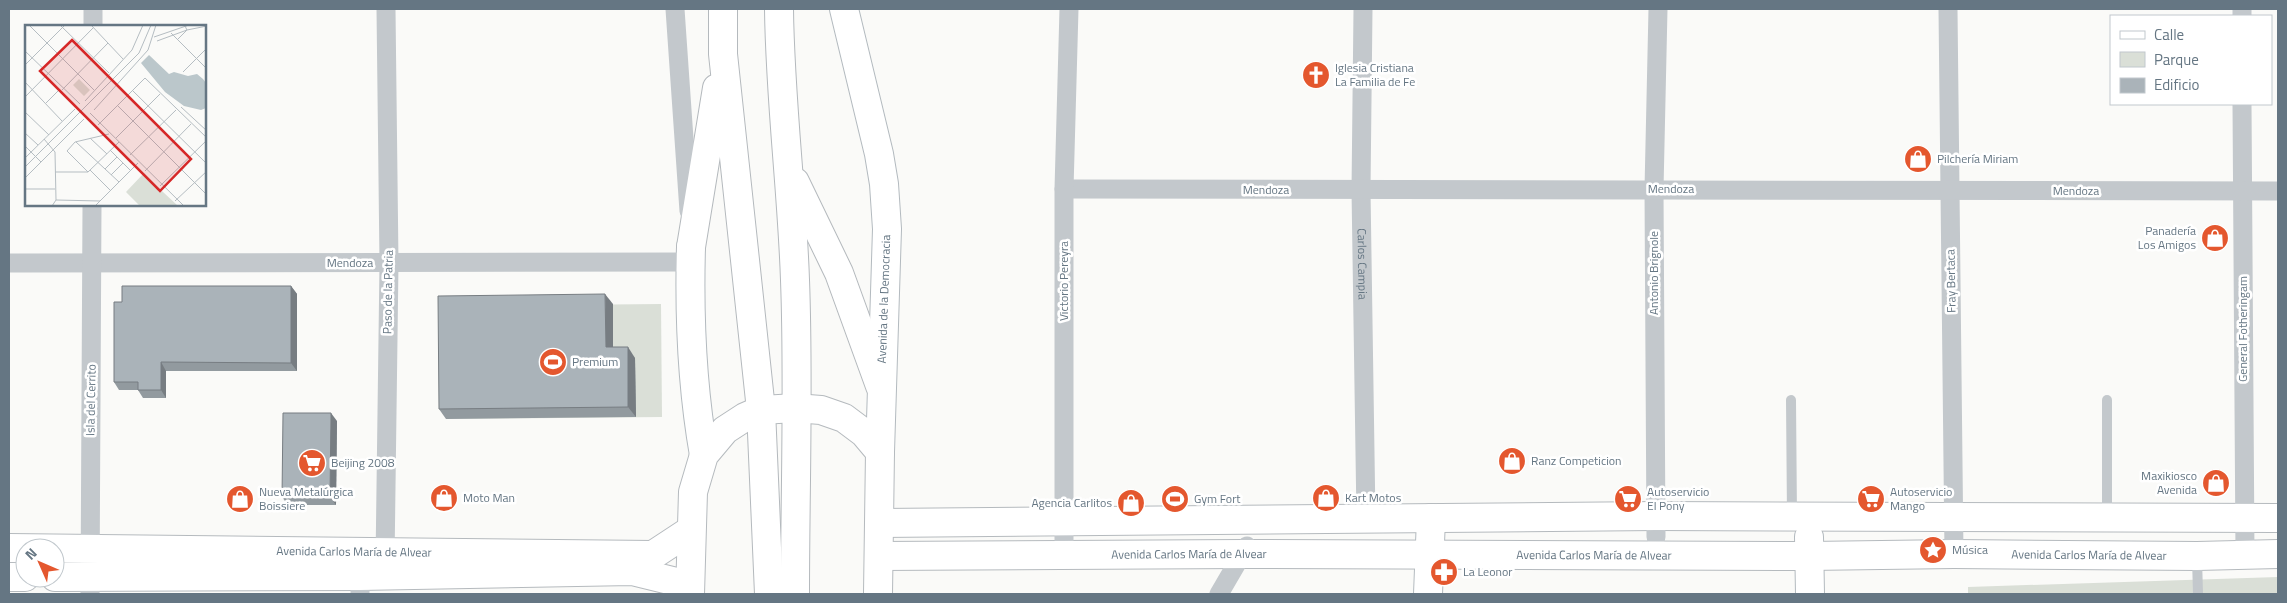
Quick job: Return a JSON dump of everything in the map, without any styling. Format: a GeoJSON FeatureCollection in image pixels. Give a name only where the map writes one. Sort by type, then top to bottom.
{"type":"FeatureCollection","features":[{"type":"Feature","properties":{"kind":"main road"},"geometry":{"type":"LineString","coordinates":[[723,9],[723,54],[761,410],[770,571],[769,594]]}},
{"type":"Feature","properties":{"kind":"main road"},"geometry":{"type":"LineString","coordinates":[[779,9],[784,130],[789,169],[795,282],[795,594]]}},
{"type":"Feature","properties":{"kind":"main road","name":"Avenida de la Democracia"},"geometry":{"type":"LineString","coordinates":[[844,9],[879,154],[884,184],[886,229],[880,386],[880,556],[878,594]]}},
{"type":"Feature","properties":{"kind":"main road"},"geometry":{"type":"LineString","coordinates":[[704,455],[697,416],[694,375],[691,255],[723,54]]}},
{"type":"Feature","properties":{"kind":"main road"},"geometry":{"type":"LineString","coordinates":[[789,169],[839,273],[880,386]]}},
{"type":"Feature","properties":{"kind":"main road"},"geometry":{"type":"LineString","coordinates":[[690,590],[693,492],[704,455],[725,430],[745,417],[761,410],[796,408],[821,410],[844,418],[864,432],[880,452]]}},
{"type":"Feature","properties":{"kind":"main road","name":"Avenida Carlos María de Alvear"},"geometry":{"type":"LineString","coordinates":[[1954,536],[2106,518],[2244,536],[2278,554]]}},
{"type":"Feature","properties":{"kind":"main road","name":"Avenida Carlos María de Alvear"},"geometry":{"type":"LineString","coordinates":[[918,523],[991,538],[1064,538],[1246,547],[1656,527],[1803,537],[1954,536],[2197,556],[2244,536],[2278,518]]}},
{"type":"Feature","properties":{"kind":"main road","name":"Avenida Carlos María de Alvear"},"geometry":{"type":"LineString","coordinates":[[880,556],[910,556],[1064,538],[1366,519],[1430,537],[2278,537]]}},
{"type":"Feature","properties":{"kind":"main road","name":"Avenida Carlos María de Alvear"},"geometry":{"type":"LineString","coordinates":[[880,522],[918,523],[1064,538]]}},
{"type":"Feature","properties":{"kind":"main road","name":"Avenida Carlos María de Alvear"},"geometry":{"type":"LineString","coordinates":[[9,548],[89,548],[372,575],[653,555],[691,530]]}},
{"type":"Feature","properties":{"kind":"main road"},"geometry":{"type":"LineString","coordinates":[[1428,594],[1430,537]]}},
{"type":"Feature","properties":{"kind":"main road"},"geometry":{"type":"LineString","coordinates":[[1803,537],[1810,594]]}},
{"type":"Feature","properties":{"kind":"main road","name":"Avenida Carlos María de Alvear"},"geometry":{"type":"LineString","coordinates":[[910,556],[991,538]]}},
{"type":"Feature","properties":{"kind":"main road","name":"Avenida Carlos María de Alvear"},"geometry":{"type":"LineString","coordinates":[[65,580],[90,586],[372,575],[632,571],[690,590]]}},
{"type":"Feature","properties":{"kind":"street"},"geometry":{"type":"LineString","coordinates":[[93,9],[93,25]]}},
{"type":"Feature","properties":{"kind":"street","name":"Paso de la Patria"},"geometry":{"type":"LineString","coordinates":[[372,575],[389,263],[386,9]]}},
{"type":"Feature","properties":{"kind":"street"},"geometry":{"type":"LineString","coordinates":[[675,9],[691,255]]}},
{"type":"Feature","properties":{"kind":"street","name":"Victorio Pereyra"},"geometry":{"type":"LineString","coordinates":[[1064,538],[1064,189],[1069,9]]}},
{"type":"Feature","properties":{"kind":"street","name":"Carlos Campia"},"geometry":{"type":"LineString","coordinates":[[1363,9],[1361,190],[1366,519]]}},
{"type":"Feature","properties":{"kind":"street","name":"Antonio Brignole"},"geometry":{"type":"LineString","coordinates":[[1656,527],[1654,189],[1658,9]]}},
{"type":"Feature","properties":{"kind":"street","name":"Fray Bertaca"},"geometry":{"type":"LineString","coordinates":[[1948,9],[1954,536]]}},
{"type":"Feature","properties":{"kind":"street","name":"General Fotheringam"},"geometry":{"type":"LineString","coordinates":[[2242,105],[2244,536]]}},
{"type":"Feature","properties":{"kind":"street","name":"Mendoza"},"geometry":{"type":"LineString","coordinates":[[1064,189],[2278,191]]}},
{"type":"Feature","properties":{"kind":"street","name":"Isla del Cerrito"},"geometry":{"type":"LineString","coordinates":[[90,586],[92,206]]}},
{"type":"Feature","properties":{"kind":"street","name":"Mendoza"},"geometry":{"type":"LineString","coordinates":[[9,263],[389,263],[691,255]]}},
{"type":"Feature","properties":{"kind":"street"},"geometry":{"type":"LineString","coordinates":[[1219,594],[1246,547]]}},
{"type":"Feature","properties":{"kind":"lane"},"geometry":{"type":"LineString","coordinates":[[1791,400],[1803,537]]}},
{"type":"Feature","properties":{"kind":"lane"},"geometry":{"type":"LineString","coordinates":[[2106,400],[2106,518]]}},
{"type":"Feature","properties":{"kind":"lane"},"geometry":{"type":"LineString","coordinates":[[2197,556],[2198,594]]}},
{"type":"Feature","properties":{"kind":"green space","name":"Premium"},"geometry":{"type":"Polygon","coordinates":[[[661,304],[662,417],[446,419],[445,306],[661,304]]]}},
{"type":"Feature","properties":{"kind":"green space"},"geometry":{"type":"Polygon","coordinates":[[[2278,577],[2278,594],[1968,594],[1968,587],[2278,577]]]}},
{"type":"Feature","properties":{"kind":"building"},"geometry":{"type":"Polygon","coordinates":[[[122,286],[291,286],[291,363],[161,362],[161,390],[138,390],[138,382],[114,382],[114,302],[122,302],[122,286]]]}},
{"type":"Feature","properties":{"kind":"building","name":"Premium"},"geometry":{"type":"Polygon","coordinates":[[[605,294],[606,347],[628,347],[628,407],[439,409],[438,296],[605,294]]]}},
{"type":"Feature","properties":{"kind":"building","name":"Beijing 2008"},"geometry":{"type":"Polygon","coordinates":[[[283,413],[331,413],[330,497],[282,497],[283,413]]]}},
{"type":"Feature","properties":{"kind":"place","name":"Iglesia Cristiana La Familia de Fe"},"geometry":{"type":"Point","coordinates":[1316,75]}},
{"type":"Feature","properties":{"kind":"place","name":"Pilchería Miriam"},"geometry":{"type":"Point","coordinates":[1918,159]}},
{"type":"Feature","properties":{"kind":"place","name":"Panadería Los Amigos"},"geometry":{"type":"Point","coordinates":[2215,238]}},
{"type":"Feature","properties":{"kind":"place","name":"Premium"},"geometry":{"type":"Point","coordinates":[553,362]}},
{"type":"Feature","properties":{"kind":"place","name":"Ranz Competicion"},"geometry":{"type":"Point","coordinates":[1512,461]}},
{"type":"Feature","properties":{"kind":"place","name":"Beijing 2008"},"geometry":{"type":"Point","coordinates":[312,463]}},
{"type":"Feature","properties":{"kind":"place","name":"Maxikiosco Avenida"},"geometry":{"type":"Point","coordinates":[2216,483]}},
{"type":"Feature","properties":{"kind":"place","name":"Moto Man"},"geometry":{"type":"Point","coordinates":[444,498]}},
{"type":"Feature","properties":{"kind":"place","name":"Kart Motos"},"geometry":{"type":"Point","coordinates":[1326,498]}},
{"type":"Feature","properties":{"kind":"place","name":"Nueva Metalúrgica Boissiere"},"geometry":{"type":"Point","coordinates":[240,499]}},
{"type":"Feature","properties":{"kind":"place","name":"Gym Fort"},"geometry":{"type":"Point","coordinates":[1175,499]}},
{"type":"Feature","properties":{"kind":"place","name":"Autoservicio El Pony"},"geometry":{"type":"Point","coordinates":[1628,499]}},
{"type":"Feature","properties":{"kind":"place","name":"Autoservicio Mango"},"geometry":{"type":"Point","coordinates":[1871,499]}},
{"type":"Feature","properties":{"kind":"place","name":"Agencia Carlitos"},"geometry":{"type":"Point","coordinates":[1131,503]}},
{"type":"Feature","properties":{"kind":"place","name":"Música"},"geometry":{"type":"Point","coordinates":[1933,550]}},
{"type":"Feature","properties":{"kind":"place","name":"La Leonor"},"geometry":{"type":"Point","coordinates":[1444,572]}}]}
